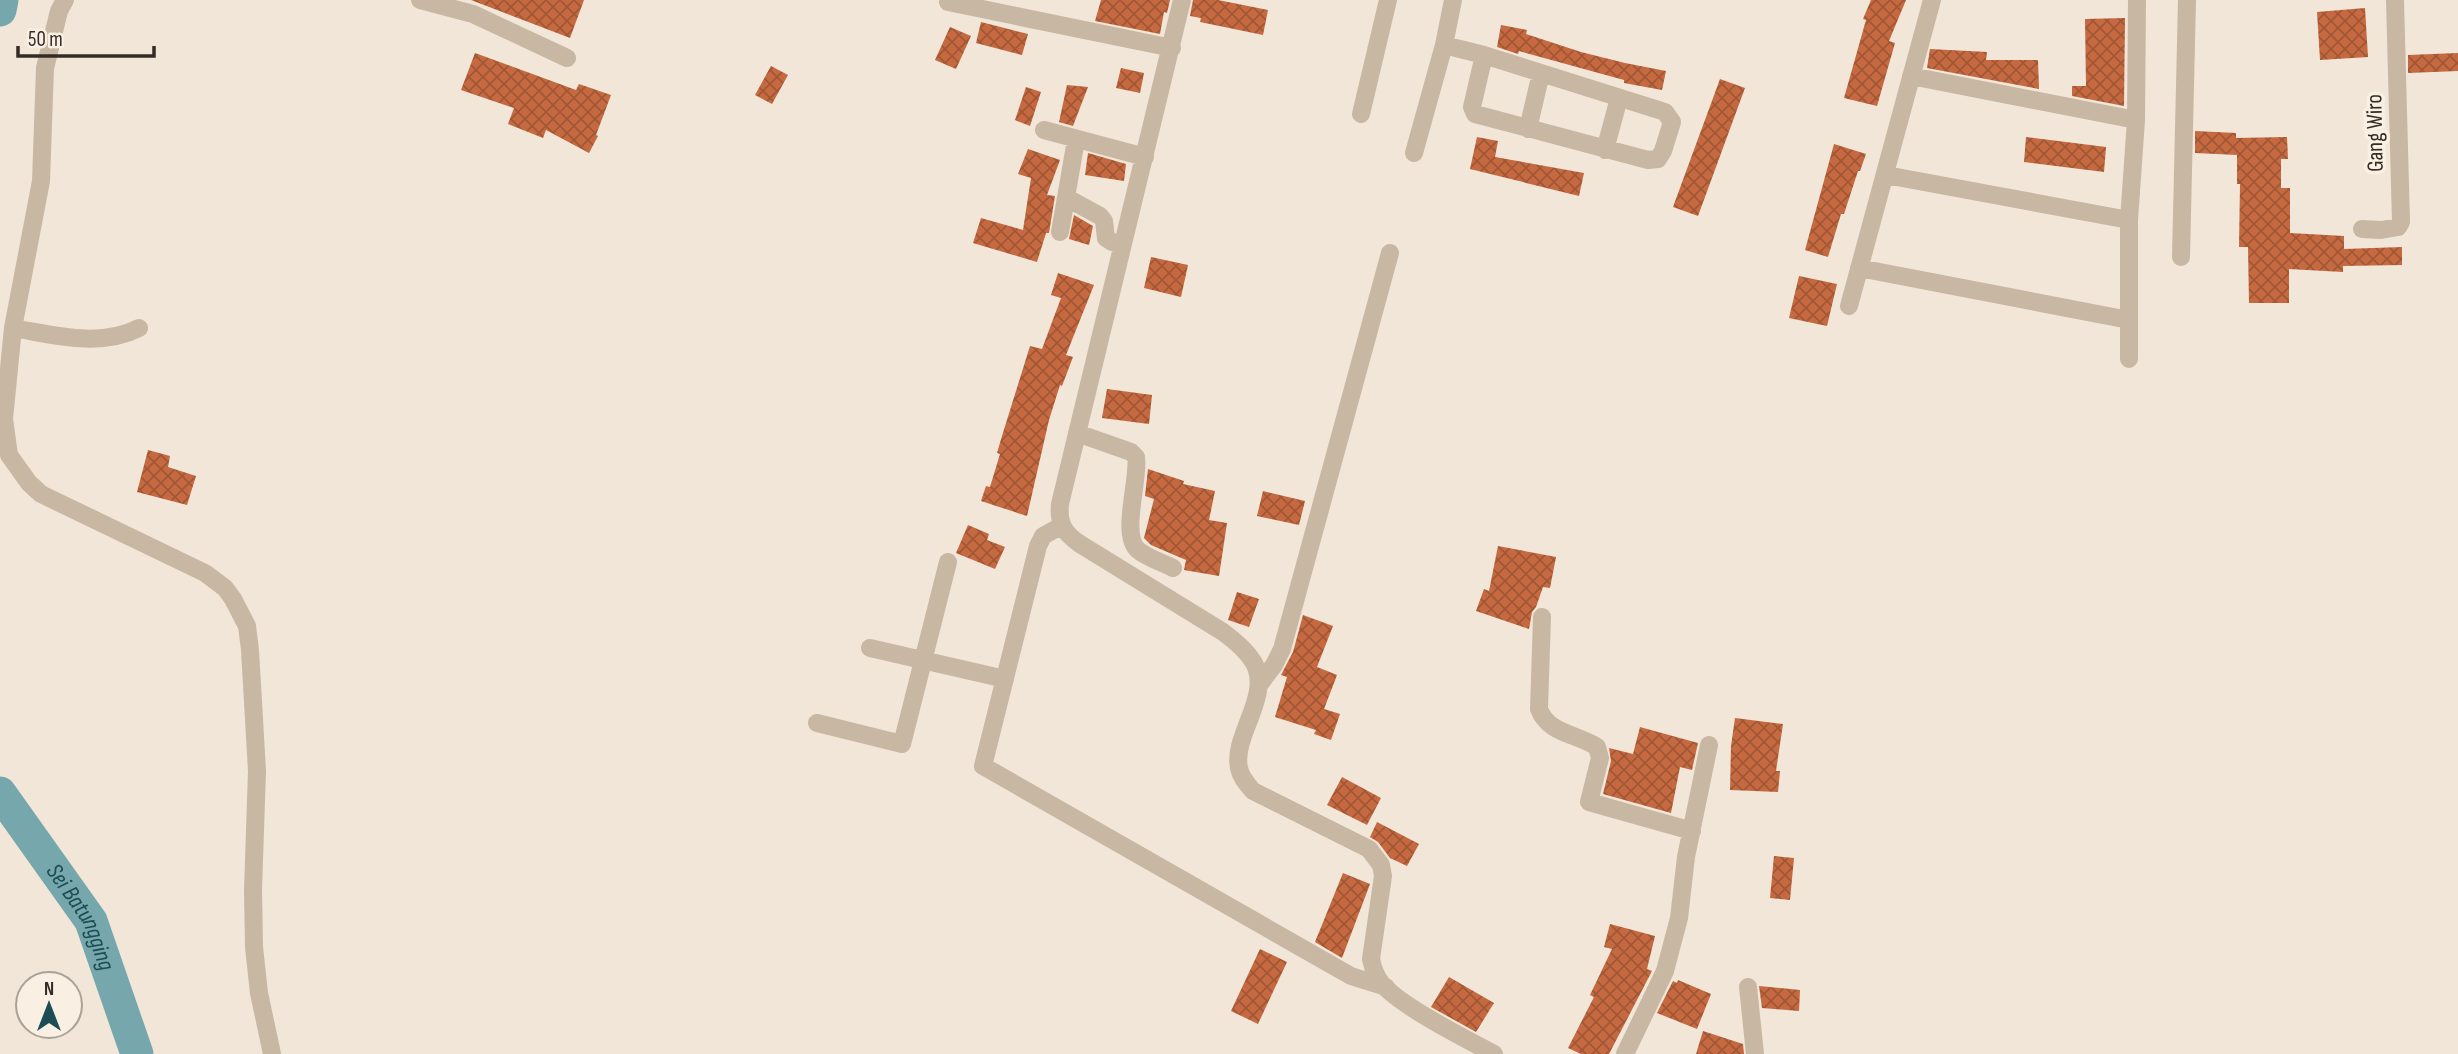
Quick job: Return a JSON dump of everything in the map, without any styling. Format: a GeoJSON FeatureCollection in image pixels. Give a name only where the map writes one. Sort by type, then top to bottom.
{"type":"FeatureCollection","features":[{"type":"Feature","properties":{"kind":"street"},"geometry":{"type":"LineString","coordinates":[[65,0],[45,68],[41,181],[13,328],[4,419],[5,436],[9,456],[29,483],[55,502],[205,573],[225,588],[247,626],[257,771],[254,947],[259,993],[272,1054]]}},
{"type":"Feature","properties":{"kind":"street"},"geometry":{"type":"LineString","coordinates":[[420,0],[476,7],[567,58]]}},
{"type":"Feature","properties":{"kind":"street"},"geometry":{"type":"LineString","coordinates":[[1182,0],[1060,504],[1061,526],[1080,544],[1236,641],[1255,664],[1259,685]]}},
{"type":"Feature","properties":{"kind":"street"},"geometry":{"type":"LineString","coordinates":[[1361,114],[1388,0]]}},
{"type":"Feature","properties":{"kind":"street"},"geometry":{"type":"LineString","coordinates":[[1414,153],[1444,45],[1453,0]]}},
{"type":"Feature","properties":{"kind":"street"},"geometry":{"type":"LineString","coordinates":[[1849,306],[1932,0]]}},
{"type":"Feature","properties":{"kind":"street"},"geometry":{"type":"LineString","coordinates":[[2129,359],[2129,220],[2136,121],[2137,0]]}},
{"type":"Feature","properties":{"kind":"street"},"geometry":{"type":"LineString","coordinates":[[2181,257],[2187,0]]}},
{"type":"Feature","properties":{"kind":"street","name":"Gang Wiro"},"geometry":{"type":"LineString","coordinates":[[2362,229],[2392,229],[2398,227],[2401,222],[2395,0]]}},
{"type":"Feature","properties":{"kind":"street"},"geometry":{"type":"LineString","coordinates":[[948,2],[1172,48]]}},
{"type":"Feature","properties":{"kind":"street"},"geometry":{"type":"LineString","coordinates":[[1444,45],[1484,55],[1665,112],[1672,122],[1663,151],[1654,161],[1475,114],[1472,107],[1484,55]]}},
{"type":"Feature","properties":{"kind":"street"},"geometry":{"type":"LineString","coordinates":[[1528,129],[1541,73]]}},
{"type":"Feature","properties":{"kind":"street"},"geometry":{"type":"LineString","coordinates":[[1911,76],[2136,121]]}},
{"type":"Feature","properties":{"kind":"street"},"geometry":{"type":"LineString","coordinates":[[1605,150],[1619,98]]}},
{"type":"Feature","properties":{"kind":"street"},"geometry":{"type":"LineString","coordinates":[[1044,130],[1145,157]]}},
{"type":"Feature","properties":{"kind":"street"},"geometry":{"type":"LineString","coordinates":[[1060,232],[1076,140]]}},
{"type":"Feature","properties":{"kind":"street"},"geometry":{"type":"LineString","coordinates":[[1886,174],[2129,220]]}},
{"type":"Feature","properties":{"kind":"street"},"geometry":{"type":"LineString","coordinates":[[1067,198],[1100,216],[1104,221],[1106,238],[1123,244]]}},
{"type":"Feature","properties":{"kind":"street"},"geometry":{"type":"LineString","coordinates":[[1386,988],[1373,969],[1371,959],[1383,876],[1381,865],[1365,846],[1254,791],[1242,777],[1238,758],[1259,685],[1279,657],[1287,632],[1390,253]]}},
{"type":"Feature","properties":{"kind":"street"},"geometry":{"type":"LineString","coordinates":[[1859,268],[2129,320]]}},
{"type":"Feature","properties":{"kind":"street"},"geometry":{"type":"LineString","coordinates":[[13,328],[95,339],[115,338],[139,328]]}},
{"type":"Feature","properties":{"kind":"street"},"geometry":{"type":"LineString","coordinates":[[1077,433],[1131,452],[1136,457],[1131,532],[1133,544],[1138,551],[1172,568]]}},
{"type":"Feature","properties":{"kind":"street"},"geometry":{"type":"LineString","coordinates":[[1061,526],[1043,536],[1038,546],[983,766],[1351,976],[1386,988],[1491,1053]]}},
{"type":"Feature","properties":{"kind":"street"},"geometry":{"type":"LineString","coordinates":[[817,723],[902,744],[947,562]]}},
{"type":"Feature","properties":{"kind":"street"},"geometry":{"type":"LineString","coordinates":[[1542,617],[1539,709],[1546,722],[1552,726],[1597,747],[1600,758],[1589,802],[1692,831]]}},
{"type":"Feature","properties":{"kind":"street"},"geometry":{"type":"LineString","coordinates":[[870,648],[1005,679]]}},
{"type":"Feature","properties":{"kind":"street"},"geometry":{"type":"LineString","coordinates":[[1625,1054],[1665,971],[1679,918],[1686,858],[1709,745]]}},
{"type":"Feature","properties":{"kind":"street"},"geometry":{"type":"LineString","coordinates":[[1748,987],[1755,1054]]}},
{"type":"Feature","properties":{"kind":"building"},"geometry":{"type":"Polygon","coordinates":[[[471,0],[584,0],[570,38],[471,0]]]}},
{"type":"Feature","properties":{"kind":"building"},"geometry":{"type":"Polygon","coordinates":[[[1101,0],[1170,0],[1167,13],[1164,12],[1160,34],[1095,21],[1101,0]]]}},
{"type":"Feature","properties":{"kind":"building"},"geometry":{"type":"Polygon","coordinates":[[[1193,0],[1218,0],[1268,10],[1263,35],[1200,22],[1201,18],[1190,16],[1193,0]]]}},
{"type":"Feature","properties":{"kind":"building"},"geometry":{"type":"Polygon","coordinates":[[[1871,0],[1906,0],[1889,41],[1895,43],[1877,106],[1844,98],[1866,20],[1863,19],[1871,0]]]}},
{"type":"Feature","properties":{"kind":"building"},"geometry":{"type":"Polygon","coordinates":[[[2365,8],[2368,57],[2320,60],[2317,12],[2365,8]]]}},
{"type":"Feature","properties":{"kind":"building"},"geometry":{"type":"Polygon","coordinates":[[[2125,18],[2124,106],[2072,96],[2072,86],[2086,86],[2085,19],[2125,18]]]}},
{"type":"Feature","properties":{"kind":"building"},"geometry":{"type":"Polygon","coordinates":[[[981,22],[1028,34],[1022,55],[976,43],[981,22]]]}},
{"type":"Feature","properties":{"kind":"building"},"geometry":{"type":"Polygon","coordinates":[[[1501,25],[1527,30],[1526,34],[1581,52],[1666,71],[1662,90],[1624,83],[1624,80],[1497,47],[1501,25]]]}},
{"type":"Feature","properties":{"kind":"building"},"geometry":{"type":"Polygon","coordinates":[[[950,27],[971,36],[956,69],[935,60],[950,27]]]}},
{"type":"Feature","properties":{"kind":"building"},"geometry":{"type":"Polygon","coordinates":[[[1930,49],[1987,52],[1986,60],[2038,60],[2039,89],[1927,68],[1930,49]]]}},
{"type":"Feature","properties":{"kind":"building"},"geometry":{"type":"Polygon","coordinates":[[[475,53],[576,90],[579,84],[611,95],[596,135],[598,136],[589,153],[546,130],[543,138],[508,124],[514,108],[461,90],[475,53]]]}},
{"type":"Feature","properties":{"kind":"building"},"geometry":{"type":"Polygon","coordinates":[[[2458,53],[2458,71],[2408,73],[2408,55],[2458,53]]]}},
{"type":"Feature","properties":{"kind":"building"},"geometry":{"type":"Polygon","coordinates":[[[771,66],[788,75],[772,104],[755,95],[771,66]]]}},
{"type":"Feature","properties":{"kind":"building"},"geometry":{"type":"Polygon","coordinates":[[[1121,68],[1144,73],[1140,93],[1116,88],[1121,68]]]}},
{"type":"Feature","properties":{"kind":"building"},"geometry":{"type":"Polygon","coordinates":[[[1720,79],[1745,88],[1698,216],[1673,207],[1720,79]]]}},
{"type":"Feature","properties":{"kind":"building"},"geometry":{"type":"Polygon","coordinates":[[[1067,85],[1088,87],[1073,126],[1059,122],[1067,85]]]}},
{"type":"Feature","properties":{"kind":"building"},"geometry":{"type":"Polygon","coordinates":[[[1026,87],[1041,92],[1030,126],[1015,120],[1026,87]]]}},
{"type":"Feature","properties":{"kind":"building"},"geometry":{"type":"Polygon","coordinates":[[[2195,131],[2236,133],[2236,138],[2287,137],[2288,159],[2281,159],[2281,188],[2290,188],[2290,233],[2344,236],[2344,249],[2402,247],[2402,265],[2343,266],[2343,272],[2289,269],[2289,303],[2249,303],[2248,247],[2239,247],[2240,184],[2237,184],[2237,155],[2195,153],[2195,131]]]}},
{"type":"Feature","properties":{"kind":"building"},"geometry":{"type":"Polygon","coordinates":[[[1477,137],[1498,141],[1495,157],[1584,173],[1579,196],[1470,169],[1477,137]]]}},
{"type":"Feature","properties":{"kind":"building"},"geometry":{"type":"Polygon","coordinates":[[[2026,137],[2106,147],[2104,172],[2024,162],[2026,137]]]}},
{"type":"Feature","properties":{"kind":"building"},"geometry":{"type":"Polygon","coordinates":[[[1834,144],[1866,154],[1844,214],[1841,214],[1828,257],[1805,250],[1834,144]]]}},
{"type":"Feature","properties":{"kind":"building"},"geometry":{"type":"Polygon","coordinates":[[[1028,149],[1060,160],[1047,195],[1055,196],[1049,233],[1046,233],[1037,262],[973,243],[981,218],[1023,230],[1031,178],[1018,174],[1028,149]]]}},
{"type":"Feature","properties":{"kind":"building"},"geometry":{"type":"Polygon","coordinates":[[[1088,153],[1126,164],[1124,181],[1085,175],[1088,153]]]}},
{"type":"Feature","properties":{"kind":"building"},"geometry":{"type":"Polygon","coordinates":[[[1074,215],[1093,226],[1089,245],[1069,239],[1074,215]]]}},
{"type":"Feature","properties":{"kind":"building"},"geometry":{"type":"Polygon","coordinates":[[[1151,257],[1188,265],[1181,297],[1144,288],[1151,257]]]}},
{"type":"Feature","properties":{"kind":"building"},"geometry":{"type":"Polygon","coordinates":[[[1058,273],[1094,285],[1066,355],[1073,357],[1062,386],[1060,385],[1049,420],[1027,516],[981,501],[986,486],[990,487],[1000,454],[997,453],[1030,346],[1042,349],[1061,298],[1051,295],[1058,273]]]}},
{"type":"Feature","properties":{"kind":"building"},"geometry":{"type":"Polygon","coordinates":[[[1799,276],[1837,284],[1827,326],[1789,318],[1799,276]]]}},
{"type":"Feature","properties":{"kind":"building"},"geometry":{"type":"Polygon","coordinates":[[[1107,389],[1152,395],[1149,424],[1102,418],[1107,389]]]}},
{"type":"Feature","properties":{"kind":"building"},"geometry":{"type":"Polygon","coordinates":[[[148,450],[170,456],[168,467],[196,476],[187,505],[137,492],[148,450]]]}},
{"type":"Feature","properties":{"kind":"building"},"geometry":{"type":"Polygon","coordinates":[[[1148,469],[1184,481],[1183,484],[1215,491],[1209,520],[1227,523],[1219,576],[1184,570],[1186,560],[1151,545],[1144,538],[1154,499],[1145,496],[1148,469]]]}},
{"type":"Feature","properties":{"kind":"building"},"geometry":{"type":"Polygon","coordinates":[[[1263,491],[1305,501],[1299,525],[1257,516],[1263,491]]]}},
{"type":"Feature","properties":{"kind":"building"},"geometry":{"type":"Polygon","coordinates":[[[968,525],[989,534],[987,540],[1005,547],[995,569],[956,553],[968,525]]]}},
{"type":"Feature","properties":{"kind":"building"},"geometry":{"type":"Polygon","coordinates":[[[1498,546],[1556,557],[1550,588],[1543,587],[1532,612],[1529,629],[1476,611],[1484,589],[1489,591],[1498,546]]]}},
{"type":"Feature","properties":{"kind":"building"},"geometry":{"type":"Polygon","coordinates":[[[1237,592],[1259,599],[1249,627],[1228,620],[1237,592]]]}},
{"type":"Feature","properties":{"kind":"building"},"geometry":{"type":"Polygon","coordinates":[[[1303,615],[1333,626],[1317,667],[1337,675],[1324,709],[1340,714],[1331,740],[1314,734],[1316,730],[1275,717],[1287,677],[1281,675],[1293,652],[1303,615]]]}},
{"type":"Feature","properties":{"kind":"building"},"geometry":{"type":"Polygon","coordinates":[[[1735,718],[1783,724],[1776,771],[1780,771],[1778,792],[1730,790],[1735,718]]]}},
{"type":"Feature","properties":{"kind":"building"},"geometry":{"type":"Polygon","coordinates":[[[1640,727],[1698,743],[1692,770],[1680,767],[1671,813],[1603,794],[1611,761],[1609,748],[1633,754],[1640,727]]]}},
{"type":"Feature","properties":{"kind":"building"},"geometry":{"type":"Polygon","coordinates":[[[1342,777],[1381,798],[1367,825],[1327,805],[1342,777]]]}},
{"type":"Feature","properties":{"kind":"building"},"geometry":{"type":"Polygon","coordinates":[[[1377,822],[1419,844],[1407,866],[1390,858],[1378,842],[1370,837],[1377,822]]]}},
{"type":"Feature","properties":{"kind":"building"},"geometry":{"type":"Polygon","coordinates":[[[1774,856],[1794,858],[1790,900],[1770,898],[1774,856]]]}},
{"type":"Feature","properties":{"kind":"building"},"geometry":{"type":"Polygon","coordinates":[[[1343,873],[1370,884],[1342,958],[1315,942],[1343,873]]]}},
{"type":"Feature","properties":{"kind":"building"},"geometry":{"type":"Polygon","coordinates":[[[1610,924],[1655,936],[1647,969],[1652,971],[1609,1054],[1581,1054],[1568,1048],[1594,997],[1590,995],[1612,949],[1604,947],[1610,924]]]}},
{"type":"Feature","properties":{"kind":"building"},"geometry":{"type":"Polygon","coordinates":[[[1260,949],[1287,962],[1258,1024],[1231,1011],[1260,949]]]}},
{"type":"Feature","properties":{"kind":"building"},"geometry":{"type":"Polygon","coordinates":[[[1449,977],[1494,1003],[1476,1032],[1431,1007],[1449,977]]]}},
{"type":"Feature","properties":{"kind":"building"},"geometry":{"type":"Polygon","coordinates":[[[1678,980],[1711,994],[1697,1029],[1657,1013],[1673,981],[1677,983],[1678,980]]]}},
{"type":"Feature","properties":{"kind":"building"},"geometry":{"type":"Polygon","coordinates":[[[1759,986],[1800,990],[1799,1011],[1762,1008],[1759,986]]]}},
{"type":"Feature","properties":{"kind":"building"},"geometry":{"type":"Polygon","coordinates":[[[1703,1031],[1743,1044],[1744,1054],[1696,1054],[1703,1031]]]}},
{"type":"Feature","properties":{"kind":"waterway","name":"Sei Batungging"},"geometry":{"type":"LineString","coordinates":[[0,10],[2,0]]}},
{"type":"Feature","properties":{"kind":"waterway","name":"Sei Batungging"},"geometry":{"type":"LineString","coordinates":[[0,793],[91,921],[137,1054]]}}]}
